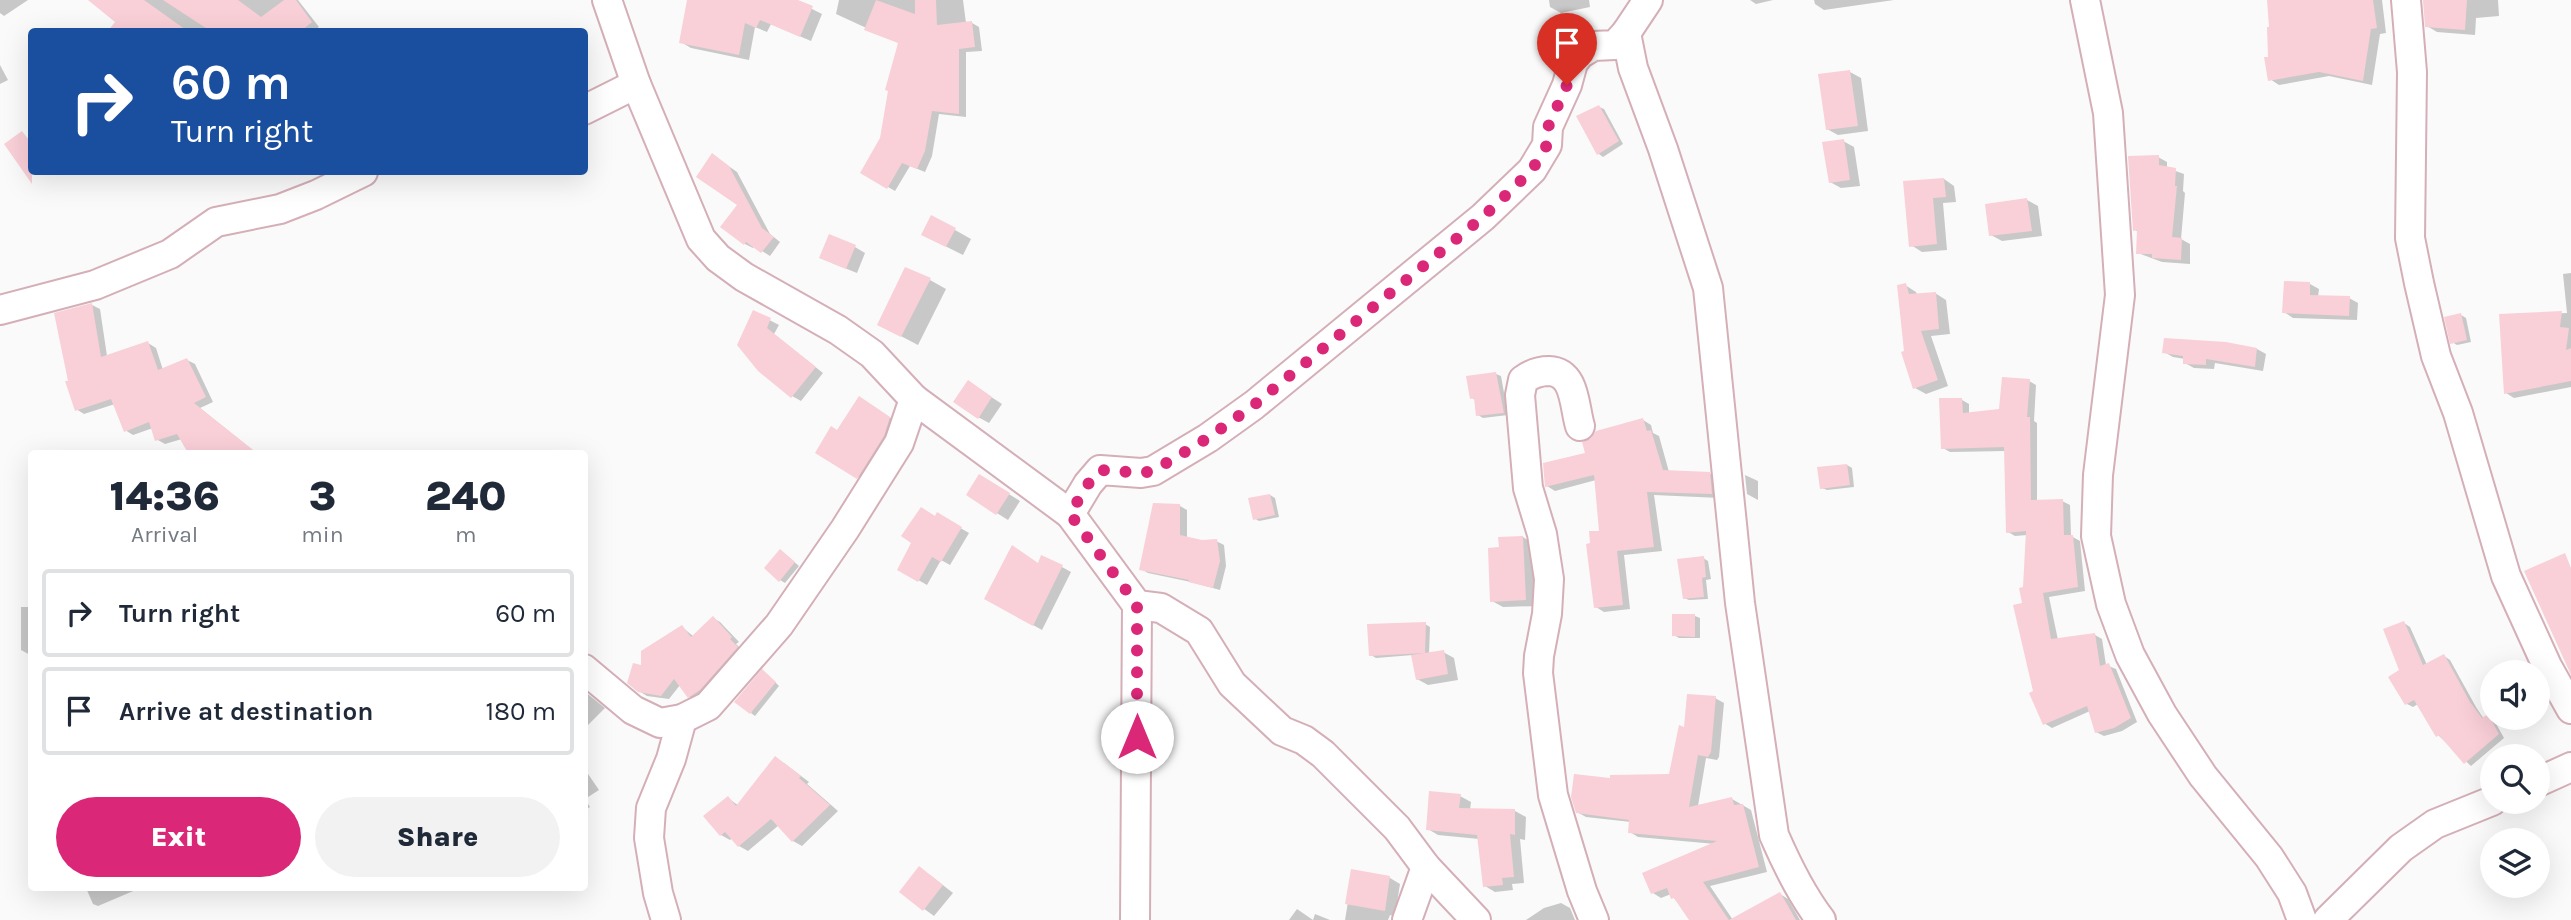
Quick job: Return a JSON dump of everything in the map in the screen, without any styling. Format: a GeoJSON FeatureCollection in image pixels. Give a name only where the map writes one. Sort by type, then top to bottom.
{"type":"FeatureCollection","features":[{"type":"Feature","properties":{"kind":"street"},"geometry":{"type":"LineString","coordinates":[[607,0],[636,84],[701,239],[709,249],[744,276],[838,330],[872,354],[914,399],[1070,514],[1137,605],[1135,920]]}},
{"type":"Feature","properties":{"kind":"street"},"geometry":{"type":"LineString","coordinates":[[1070,514],[1100,470],[1141,473],[1153,471],[1254,405],[1483,217],[1532,170],[1547,145],[1548,127],[1567,85],[1573,63],[1580,54],[1593,46],[1615,45],[1648,0]]}},
{"type":"Feature","properties":{"kind":"street"},"geometry":{"type":"LineString","coordinates":[[2085,0],[2108,113],[2120,295],[2098,475],[2096,536],[2111,604],[2130,655],[2162,714],[2203,776],[2269,857],[2292,893],[2302,920]]}},
{"type":"Feature","properties":{"kind":"street"},"geometry":{"type":"LineString","coordinates":[[2406,0],[2412,72],[2410,238],[2436,356],[2458,413],[2506,576],[2547,666],[2571,709]]}},
{"type":"Feature","properties":{"kind":"street"},"geometry":{"type":"LineString","coordinates":[[1626,33],[1633,68],[1663,149],[1708,288],[1720,392],[1728,505],[1774,835],[1807,902],[1821,920]]}},
{"type":"Feature","properties":{"kind":"street"},"geometry":{"type":"LineString","coordinates":[[588,108],[636,84]]}},
{"type":"Feature","properties":{"kind":"street"},"geometry":{"type":"LineString","coordinates":[[0,310],[95,285],[170,254],[216,222],[280,209],[357,175]]}},
{"type":"Feature","properties":{"kind":"street"},"geometry":{"type":"LineString","coordinates":[[1580,426],[1570,384],[1564,375],[1553,371],[1532,373],[1523,380],[1520,395],[1528,488],[1542,534],[1549,579],[1538,673],[1553,795],[1582,891],[1594,920]]}},
{"type":"Feature","properties":{"kind":"street"},"geometry":{"type":"LineString","coordinates":[[588,672],[633,710],[660,723],[682,719],[708,706],[779,625],[845,529],[899,443],[914,399]]}},
{"type":"Feature","properties":{"kind":"street"},"geometry":{"type":"LineString","coordinates":[[1137,605],[1161,608],[1199,631],[1232,684],[1282,731],[1304,740],[1323,754],[1396,828],[1426,867],[1476,920]]}},
{"type":"Feature","properties":{"kind":"street"},"geometry":{"type":"LineString","coordinates":[[666,920],[658,893],[649,838],[651,808],[671,760],[682,719]]}},
{"type":"Feature","properties":{"kind":"street"},"geometry":{"type":"LineString","coordinates":[[2550,777],[2571,767]]}},
{"type":"Feature","properties":{"kind":"street"},"geometry":{"type":"LineString","coordinates":[[2328,920],[2401,848],[2435,824],[2480,806]]}},
{"type":"Feature","properties":{"kind":"street"},"geometry":{"type":"LineString","coordinates":[[1407,920],[1426,867]]}},
{"type":"Feature","properties":{"kind":"building"},"geometry":{"type":"Polygon","coordinates":[[[88,0],[144,0],[183,28],[110,28],[115,22],[88,0]]]}},
{"type":"Feature","properties":{"kind":"building"},"geometry":{"type":"Polygon","coordinates":[[[163,0],[238,0],[261,17],[284,0],[296,0],[312,22],[305,28],[206,28],[163,0]]]}},
{"type":"Feature","properties":{"kind":"building"},"geometry":{"type":"Polygon","coordinates":[[[687,0],[798,0],[813,6],[800,37],[760,20],[756,28],[745,23],[739,55],[679,43],[687,0]]]}},
{"type":"Feature","properties":{"kind":"building"},"geometry":{"type":"Polygon","coordinates":[[[876,0],[915,14],[915,0],[936,0],[937,25],[972,21],[975,47],[959,49],[959,114],[932,111],[925,151],[917,169],[902,163],[887,189],[860,173],[880,138],[888,91],[885,90],[898,43],[864,30],[876,0]]]}},
{"type":"Feature","properties":{"kind":"building"},"geometry":{"type":"Polygon","coordinates":[[[2267,0],[2373,0],[2377,28],[2371,29],[2363,81],[2319,72],[2268,81],[2264,57],[2268,57],[2267,0]]]}},
{"type":"Feature","properties":{"kind":"building"},"geometry":{"type":"Polygon","coordinates":[[[2423,0],[2467,0],[2465,30],[2425,27],[2423,0]]]}},
{"type":"Feature","properties":{"kind":"building"},"geometry":{"type":"Polygon","coordinates":[[[1850,70],[1858,126],[1826,130],[1818,74],[1850,70]]]}},
{"type":"Feature","properties":{"kind":"building"},"geometry":{"type":"Polygon","coordinates":[[[1599,105],[1619,141],[1597,155],[1576,116],[1599,105]]]}},
{"type":"Feature","properties":{"kind":"building"},"geometry":{"type":"Polygon","coordinates":[[[22,131],[28,139],[28,175],[32,175],[32,184],[4,144],[22,131]]]}},
{"type":"Feature","properties":{"kind":"building"},"geometry":{"type":"Polygon","coordinates":[[[1844,139],[1850,180],[1829,183],[1822,142],[1844,139]]]}},
{"type":"Feature","properties":{"kind":"building"},"geometry":{"type":"Polygon","coordinates":[[[712,153],[729,166],[762,228],[774,237],[761,253],[746,242],[744,245],[720,227],[737,205],[696,177],[712,153]]]}},
{"type":"Feature","properties":{"kind":"building"},"geometry":{"type":"Polygon","coordinates":[[[2159,155],[2159,165],[2176,168],[2172,237],[2182,238],[2181,260],[2152,258],[2152,254],[2136,254],[2137,230],[2133,231],[2128,156],[2159,155]]]}},
{"type":"Feature","properties":{"kind":"building"},"geometry":{"type":"Polygon","coordinates":[[[1944,178],[1946,197],[1933,198],[1937,244],[1909,247],[1903,181],[1944,178]]]}},
{"type":"Feature","properties":{"kind":"building"},"geometry":{"type":"Polygon","coordinates":[[[2027,198],[2032,231],[1989,236],[1985,204],[2027,198]]]}},
{"type":"Feature","properties":{"kind":"building"},"geometry":{"type":"Polygon","coordinates":[[[931,215],[956,228],[946,247],[921,235],[931,215]]]}},
{"type":"Feature","properties":{"kind":"building"},"geometry":{"type":"Polygon","coordinates":[[[829,234],[856,245],[846,269],[819,258],[829,234]]]}},
{"type":"Feature","properties":{"kind":"building"},"geometry":{"type":"Polygon","coordinates":[[[905,267],[931,278],[901,337],[877,325],[905,267]]]}},
{"type":"Feature","properties":{"kind":"building"},"geometry":{"type":"Polygon","coordinates":[[[2284,281],[2310,282],[2310,295],[2350,296],[2349,316],[2282,313],[2284,281]]]}},
{"type":"Feature","properties":{"kind":"building"},"geometry":{"type":"Polygon","coordinates":[[[1906,283],[1909,294],[1936,292],[1939,329],[1921,331],[1938,380],[1913,389],[1901,352],[1904,351],[1897,285],[1906,283]]]}},
{"type":"Feature","properties":{"kind":"building"},"geometry":{"type":"Polygon","coordinates":[[[92,303],[101,357],[148,341],[158,370],[187,358],[206,397],[194,403],[253,450],[186,450],[177,434],[155,441],[149,422],[124,432],[111,399],[75,411],[65,381],[68,381],[54,313],[92,303]]]}},
{"type":"Feature","properties":{"kind":"building"},"geometry":{"type":"Polygon","coordinates":[[[753,310],[771,318],[767,328],[816,367],[791,398],[758,371],[737,345],[753,310]]]}},
{"type":"Feature","properties":{"kind":"building"},"geometry":{"type":"Polygon","coordinates":[[[2562,311],[2560,327],[2569,328],[2566,350],[2571,348],[2571,381],[2504,394],[2499,314],[2562,311]]]}},
{"type":"Feature","properties":{"kind":"building"},"geometry":{"type":"Polygon","coordinates":[[[2461,313],[2467,340],[2450,344],[2444,317],[2461,313]]]}},
{"type":"Feature","properties":{"kind":"building"},"geometry":{"type":"Polygon","coordinates":[[[2164,338],[2226,342],[2257,348],[2255,367],[2206,359],[2206,365],[2183,364],[2183,356],[2162,353],[2164,338]]]}},
{"type":"Feature","properties":{"kind":"building"},"geometry":{"type":"Polygon","coordinates":[[[1496,372],[1504,413],[1476,416],[1474,398],[1470,399],[1466,376],[1496,372]]]}},
{"type":"Feature","properties":{"kind":"building"},"geometry":{"type":"Polygon","coordinates":[[[2002,377],[2030,379],[2027,417],[2030,417],[2031,500],[2063,499],[2064,535],[2073,535],[2078,587],[2043,593],[2051,639],[2095,633],[2100,666],[2109,663],[2131,718],[2114,728],[2095,733],[2087,706],[2043,725],[2029,693],[2033,691],[2013,605],[2022,603],[2019,588],[2023,587],[2026,531],[2006,533],[2004,447],[1941,449],[1939,398],[1962,398],[1963,413],[1999,409],[2002,377]]]}},
{"type":"Feature","properties":{"kind":"building"},"geometry":{"type":"Polygon","coordinates":[[[968,380],[992,397],[978,419],[953,402],[968,380]]]}},
{"type":"Feature","properties":{"kind":"building"},"geometry":{"type":"Polygon","coordinates":[[[859,396],[890,417],[884,436],[857,479],[815,453],[831,426],[837,430],[859,396]]]}},
{"type":"Feature","properties":{"kind":"building"},"geometry":{"type":"Polygon","coordinates":[[[1643,418],[1647,431],[1651,430],[1663,470],[1710,472],[1712,494],[1647,492],[1654,547],[1617,551],[1623,605],[1594,608],[1586,544],[1590,543],[1589,531],[1599,531],[1594,475],[1545,487],[1543,463],[1585,453],[1582,442],[1591,438],[1596,431],[1643,418]]]}},
{"type":"Feature","properties":{"kind":"building"},"geometry":{"type":"Polygon","coordinates":[[[1847,464],[1850,485],[1820,489],[1817,467],[1847,464]]]}},
{"type":"Feature","properties":{"kind":"building"},"geometry":{"type":"Polygon","coordinates":[[[979,474],[1010,493],[996,515],[966,495],[979,474]]]}},
{"type":"Feature","properties":{"kind":"building"},"geometry":{"type":"Polygon","coordinates":[[[1270,494],[1275,515],[1253,520],[1248,498],[1270,494]]]}},
{"type":"Feature","properties":{"kind":"building"},"geometry":{"type":"Polygon","coordinates":[[[1153,503],[1180,504],[1180,535],[1202,540],[1217,539],[1220,561],[1213,588],[1188,582],[1189,580],[1139,570],[1153,503]]]}},
{"type":"Feature","properties":{"kind":"building"},"geometry":{"type":"Polygon","coordinates":[[[921,507],[935,516],[937,512],[962,527],[941,562],[932,557],[918,582],[897,570],[911,543],[901,536],[921,507]]]}},
{"type":"Feature","properties":{"kind":"building"},"geometry":{"type":"Polygon","coordinates":[[[1523,536],[1526,600],[1490,602],[1488,548],[1499,547],[1498,537],[1523,536]]]}},
{"type":"Feature","properties":{"kind":"building"},"geometry":{"type":"Polygon","coordinates":[[[1012,545],[1038,563],[1041,555],[1063,565],[1033,626],[984,599],[1012,545]]]}},
{"type":"Feature","properties":{"kind":"building"},"geometry":{"type":"Polygon","coordinates":[[[780,549],[795,562],[779,582],[764,568],[780,549]]]}},
{"type":"Feature","properties":{"kind":"building"},"geometry":{"type":"Polygon","coordinates":[[[2565,553],[2571,568],[2571,675],[2524,571],[2565,553]]]}},
{"type":"Feature","properties":{"kind":"building"},"geometry":{"type":"Polygon","coordinates":[[[1704,556],[1704,597],[1683,599],[1677,559],[1704,556]]]}},
{"type":"Feature","properties":{"kind":"building"},"geometry":{"type":"Polygon","coordinates":[[[1672,614],[1695,614],[1695,637],[1672,636],[1672,614]]]}},
{"type":"Feature","properties":{"kind":"building"},"geometry":{"type":"Polygon","coordinates":[[[713,616],[738,647],[700,690],[688,698],[674,679],[661,696],[638,692],[627,683],[633,663],[641,665],[641,651],[682,625],[691,637],[713,616]]]}},
{"type":"Feature","properties":{"kind":"building"},"geometry":{"type":"Polygon","coordinates":[[[2404,621],[2423,665],[2444,654],[2480,715],[2480,730],[2497,730],[2499,734],[2487,744],[2480,744],[2480,750],[2464,764],[2439,735],[2436,737],[2414,700],[2405,705],[2388,677],[2399,670],[2383,629],[2404,621]]]}},
{"type":"Feature","properties":{"kind":"building"},"geometry":{"type":"Polygon","coordinates":[[[1426,622],[1425,653],[1369,656],[1367,624],[1426,622]]]}},
{"type":"Feature","properties":{"kind":"building"},"geometry":{"type":"Polygon","coordinates":[[[1444,650],[1448,674],[1416,680],[1411,655],[1444,650]]]}},
{"type":"Feature","properties":{"kind":"building"},"geometry":{"type":"Polygon","coordinates":[[[762,669],[776,682],[750,714],[734,702],[762,669]]]}},
{"type":"Feature","properties":{"kind":"building"},"geometry":{"type":"Polygon","coordinates":[[[1687,694],[1716,696],[1711,752],[1708,757],[1698,755],[1689,807],[1732,797],[1734,805],[1743,804],[1759,867],[1703,882],[1729,920],[1689,920],[1674,898],[1671,899],[1667,888],[1651,894],[1642,873],[1717,841],[1628,833],[1629,820],[1576,813],[1571,797],[1574,774],[1610,778],[1610,775],[1669,774],[1679,725],[1684,727],[1687,694]]]}},
{"type":"Feature","properties":{"kind":"building"},"geometry":{"type":"Polygon","coordinates":[[[775,756],[801,776],[799,778],[830,805],[792,842],[771,819],[738,847],[725,832],[720,836],[703,816],[728,796],[736,806],[775,756]]]}},
{"type":"Feature","properties":{"kind":"building"},"geometry":{"type":"Polygon","coordinates":[[[1429,791],[1461,794],[1459,808],[1515,809],[1515,835],[1510,834],[1514,877],[1502,878],[1503,885],[1483,887],[1477,835],[1426,830],[1429,791]]]}},
{"type":"Feature","properties":{"kind":"building"},"geometry":{"type":"Polygon","coordinates":[[[919,866],[943,885],[923,911],[899,892],[919,866]]]}},
{"type":"Feature","properties":{"kind":"building"},"geometry":{"type":"Polygon","coordinates":[[[1351,869],[1390,876],[1385,911],[1345,904],[1351,869]]]}},
{"type":"Feature","properties":{"kind":"building"},"geometry":{"type":"Polygon","coordinates":[[[1780,892],[1796,920],[1729,920],[1780,892]]]}},
{"type":"Feature","properties":{"kind":"route"},"geometry":{"type":"LineString","coordinates":[[1137,737],[1137,605],[1070,514],[1088,484],[1100,470],[1141,473],[1153,471],[1208,438],[1254,405],[1483,217],[1532,170],[1547,145],[1548,127],[1567,85]]}}]}
